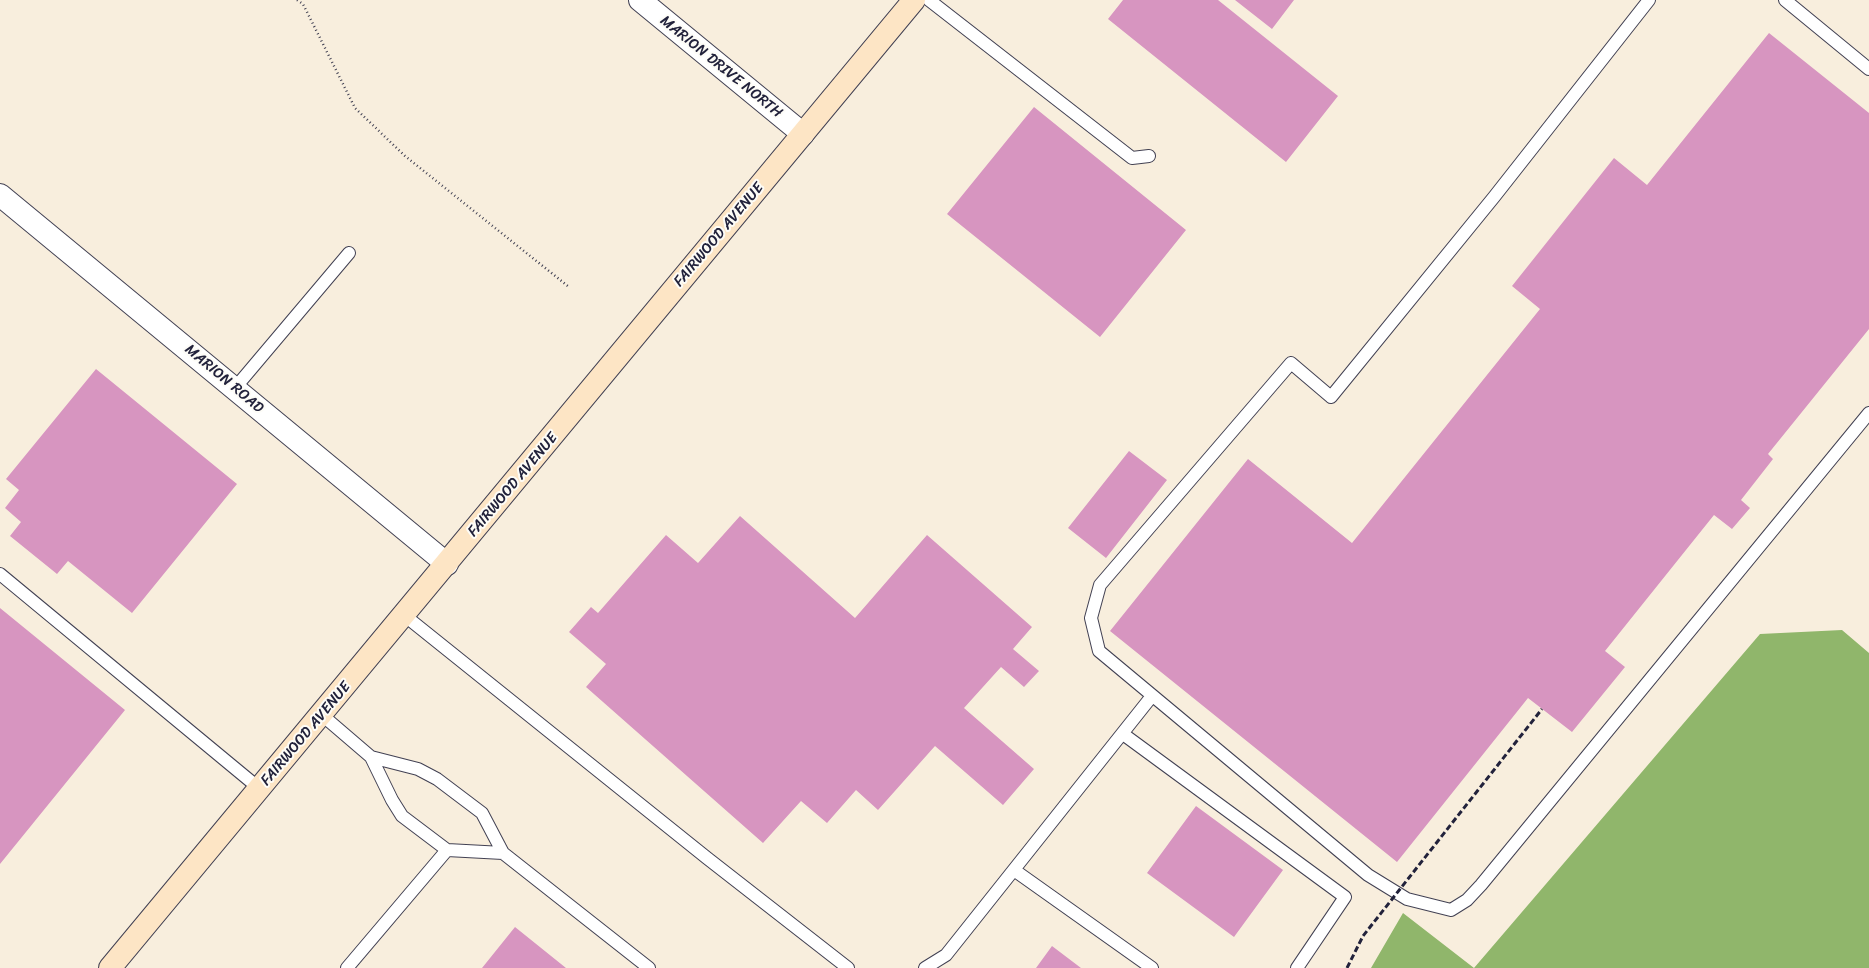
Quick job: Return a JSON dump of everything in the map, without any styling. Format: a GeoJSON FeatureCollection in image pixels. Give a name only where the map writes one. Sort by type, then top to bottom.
{"type":"FeatureCollection","features":[{"type":"Feature","properties":{"kind":"street","name":"MARION DRIVE NORTH"},"geometry":{"type":"LineString","coordinates":[[640,0],[803,134]]}},
{"type":"Feature","properties":{"kind":"street","name":"FAIRWOOD AVENUE"},"geometry":{"type":"LineString","coordinates":[[110,968],[322,715],[914,0]]}},
{"type":"Feature","properties":{"kind":"street","name":"MARION ROAD"},"geometry":{"type":"LineString","coordinates":[[0,194],[447,564]]}},
{"type":"Feature","properties":{"kind":"lane"},"geometry":{"type":"LineString","coordinates":[[929,0],[1132,158],[1149,156]]}},
{"type":"Feature","properties":{"kind":"lane"},"geometry":{"type":"LineString","coordinates":[[1649,0],[1494,197],[1331,396],[1291,364],[1100,585],[1091,618],[1099,651],[1368,875],[1407,900],[1450,910],[1467,900],[1481,885],[1869,413]]}},
{"type":"Feature","properties":{"kind":"lane"},"geometry":{"type":"LineString","coordinates":[[1786,0],[1869,69]]}},
{"type":"Feature","properties":{"kind":"lane"},"geometry":{"type":"LineString","coordinates":[[235,388],[349,253]]}},
{"type":"Feature","properties":{"kind":"lane"},"geometry":{"type":"LineString","coordinates":[[0,574],[260,789]]}},
{"type":"Feature","properties":{"kind":"lane"},"geometry":{"type":"LineString","coordinates":[[404,615],[707,858],[848,968]]}},
{"type":"Feature","properties":{"kind":"lane"},"geometry":{"type":"LineString","coordinates":[[925,968],[946,955],[1152,696]]}},
{"type":"Feature","properties":{"kind":"lane"},"geometry":{"type":"LineString","coordinates":[[322,715],[371,757],[392,800],[402,816],[447,850],[504,853]]}},
{"type":"Feature","properties":{"kind":"lane"},"geometry":{"type":"LineString","coordinates":[[1123,734],[1345,897],[1297,968]]}},
{"type":"Feature","properties":{"kind":"lane"},"geometry":{"type":"LineString","coordinates":[[371,757],[418,769],[437,779],[482,813],[504,853],[649,968]]}},
{"type":"Feature","properties":{"kind":"lane"},"geometry":{"type":"LineString","coordinates":[[347,968],[447,850]]}},
{"type":"Feature","properties":{"kind":"lane"},"geometry":{"type":"LineString","coordinates":[[1014,870],[1152,968]]}},
{"type":"Feature","properties":{"kind":"path"},"geometry":{"type":"LineString","coordinates":[[297,0],[303,4],[354,108],[405,156],[569,287]]}},
{"type":"Feature","properties":{"kind":"green space"},"geometry":{"type":"Polygon","coordinates":[[[1842,630],[1869,653],[1869,968],[1474,968],[1760,634],[1842,630]]]}},
{"type":"Feature","properties":{"kind":"green space"},"geometry":{"type":"Polygon","coordinates":[[[1403,913],[1474,968],[1371,968],[1403,913]]]}},
{"type":"Feature","properties":{"kind":"building"},"geometry":{"type":"Polygon","coordinates":[[[1123,0],[1218,0],[1338,96],[1286,162],[1108,19],[1123,0]]]}},
{"type":"Feature","properties":{"kind":"building"},"geometry":{"type":"Polygon","coordinates":[[[1235,0],[1294,0],[1272,29],[1235,0]]]}},
{"type":"Feature","properties":{"kind":"building"},"geometry":{"type":"Polygon","coordinates":[[[1769,33],[1869,113],[1869,329],[1768,454],[1773,459],[1741,500],[1750,508],[1732,529],[1714,515],[1605,651],[1625,667],[1572,732],[1528,698],[1397,862],[1110,631],[1248,459],[1352,543],[1540,309],[1512,286],[1614,158],[1647,185],[1769,33]]]}},
{"type":"Feature","properties":{"kind":"building"},"geometry":{"type":"Polygon","coordinates":[[[1034,107],[1186,230],[1100,337],[947,214],[1034,107]]]}},
{"type":"Feature","properties":{"kind":"building"},"geometry":{"type":"Polygon","coordinates":[[[96,369],[237,484],[132,613],[68,561],[57,574],[10,536],[21,522],[5,508],[19,490],[6,479],[96,369]]]}},
{"type":"Feature","properties":{"kind":"building"},"geometry":{"type":"Polygon","coordinates":[[[1129,451],[1167,480],[1106,558],[1068,528],[1129,451]]]}},
{"type":"Feature","properties":{"kind":"building"},"geometry":{"type":"Polygon","coordinates":[[[740,516],[855,618],[927,535],[1032,627],[1013,649],[1039,671],[1024,687],[1001,667],[964,708],[1034,769],[1003,805],[935,746],[878,810],[856,790],[827,823],[801,801],[763,843],[586,687],[606,664],[569,632],[591,607],[598,613],[666,535],[698,563],[740,516]]]}},
{"type":"Feature","properties":{"kind":"building"},"geometry":{"type":"Polygon","coordinates":[[[0,608],[125,710],[0,864],[0,608]]]}},
{"type":"Feature","properties":{"kind":"building"},"geometry":{"type":"Polygon","coordinates":[[[1196,806],[1283,870],[1234,937],[1147,873],[1196,806]]]}},
{"type":"Feature","properties":{"kind":"building"},"geometry":{"type":"Polygon","coordinates":[[[515,927],[566,968],[482,968],[515,927]]]}},
{"type":"Feature","properties":{"kind":"building"},"geometry":{"type":"Polygon","coordinates":[[[1052,946],[1081,968],[1036,968],[1052,946]]]}},
{"type":"Feature","properties":{"kind":"railway"},"geometry":{"type":"LineString","coordinates":[[1347,968],[1363,936],[1542,709]]}}]}
